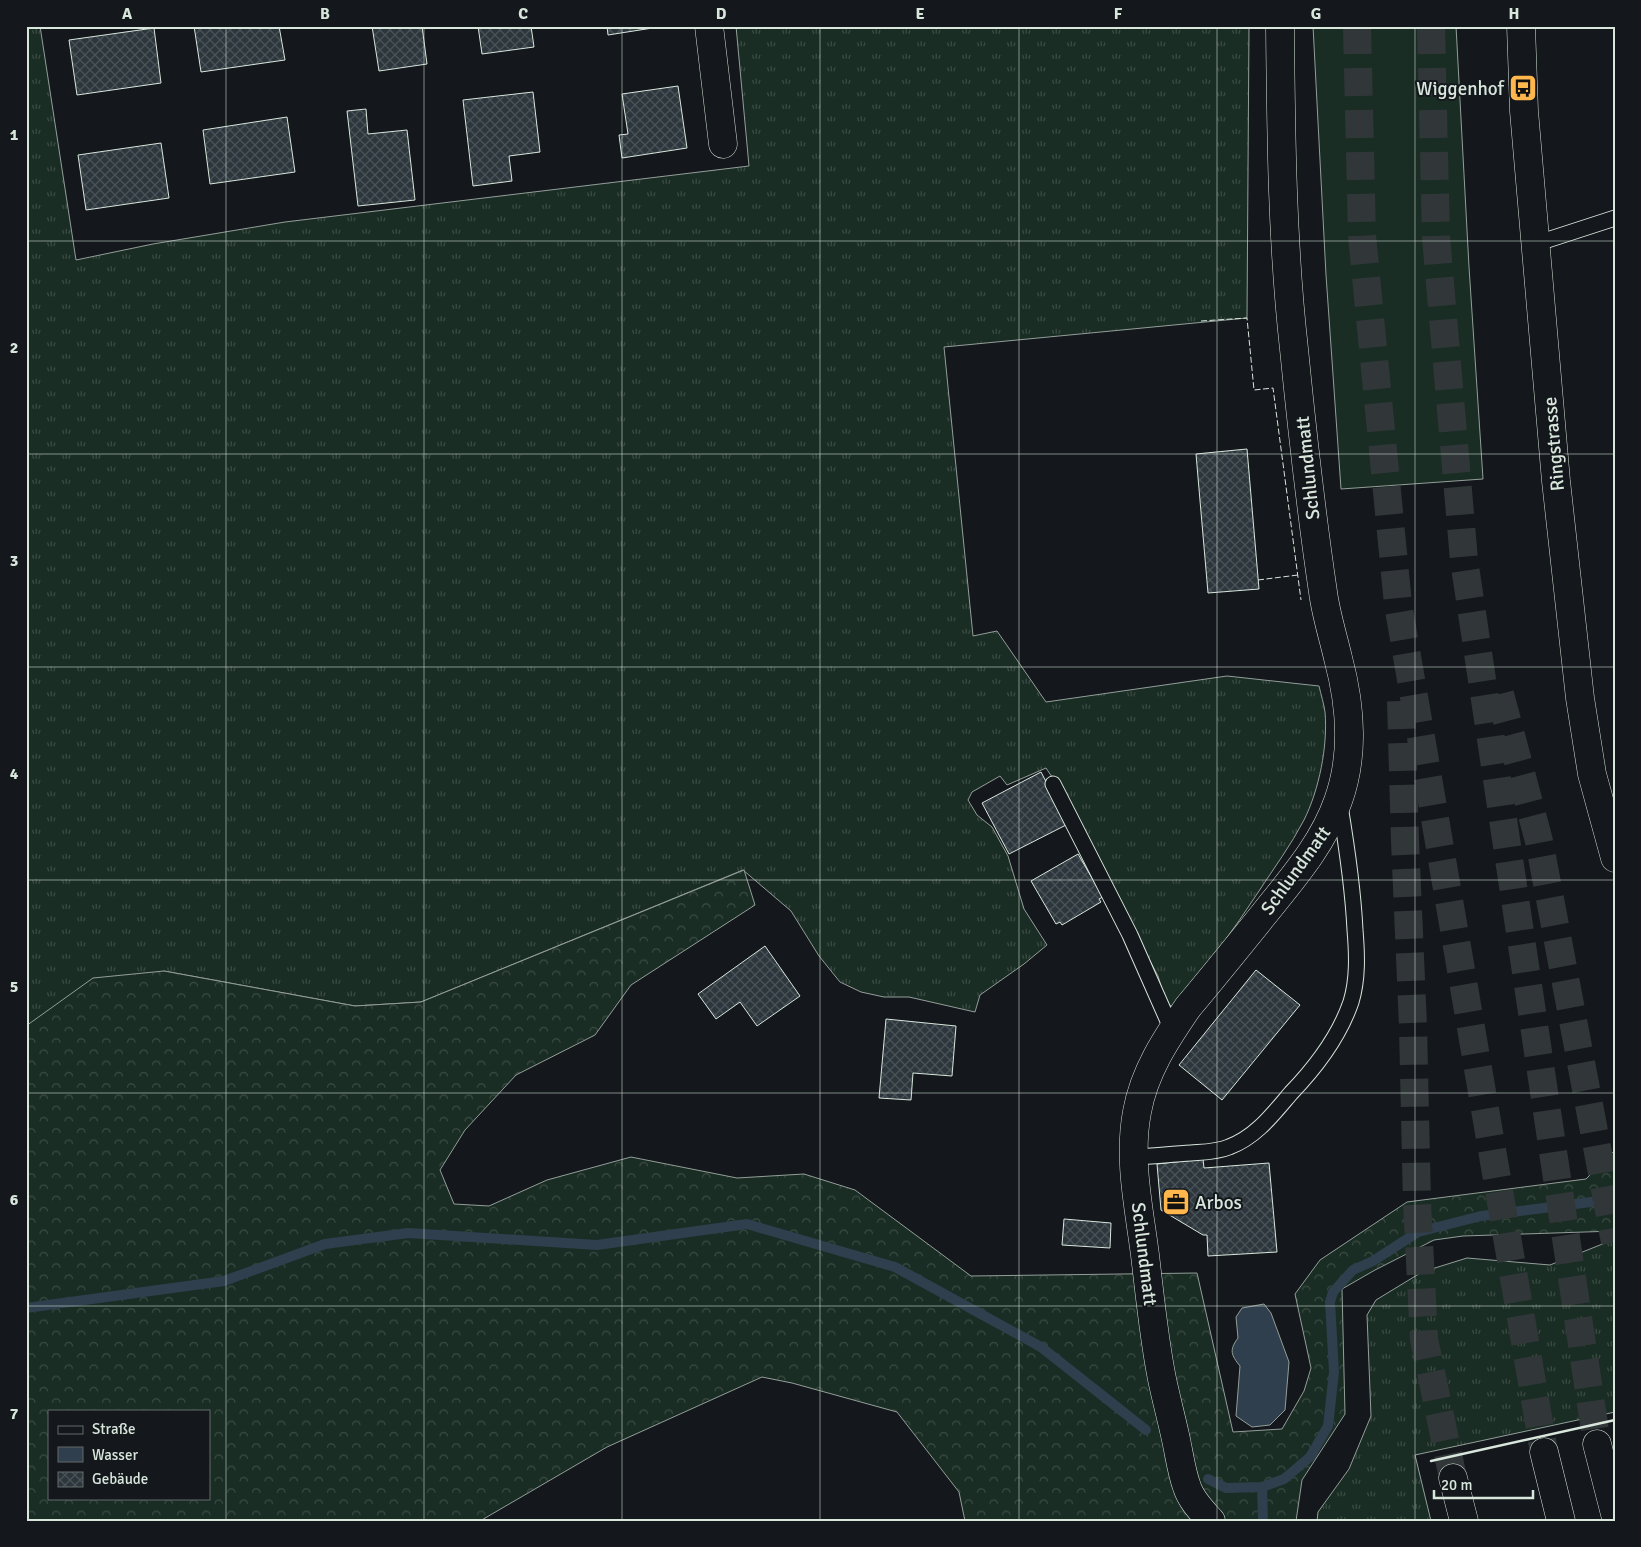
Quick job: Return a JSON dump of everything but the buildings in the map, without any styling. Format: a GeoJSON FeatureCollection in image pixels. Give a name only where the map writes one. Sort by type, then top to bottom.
{"type":"FeatureCollection","features":[{"type":"Feature","properties":{"kind":"main road"},"geometry":{"type":"LineString","coordinates":[[709,26],[723,144]]}},
{"type":"Feature","properties":{"kind":"main road","name":"Schlundmatt"},"geometry":{"type":"LineString","coordinates":[[1211,1521],[1198,1506],[1187,1487],[1162,1378],[1153,1322],[1135,1174],[1136,1113],[1141,1093],[1158,1053],[1172,1030],[1188,1007],[1298,872],[1316,846],[1339,800],[1349,749],[1350,726],[1344,685],[1325,602],[1314,532],[1293,346],[1284,214],[1280,26]]}},
{"type":"Feature","properties":{"kind":"main road","name":"Ringstrasse"},"geometry":{"type":"LineString","coordinates":[[1521,26],[1524,104],[1535,244],[1556,481],[1580,698],[1592,774],[1615,858]]}},
{"type":"Feature","properties":{"kind":"main road"},"geometry":{"type":"LineString","coordinates":[[1597,1444],[1615,1514]]}},
{"type":"Feature","properties":{"kind":"main road"},"geometry":{"type":"LineString","coordinates":[[1544,1452],[1561,1521]]}},
{"type":"Feature","properties":{"kind":"main road"},"geometry":{"type":"LineString","coordinates":[[1453,1478],[1464,1521]]}},
{"type":"Feature","properties":{"kind":"lane"},"geometry":{"type":"LineString","coordinates":[[1535,244],[1615,218]]}},
{"type":"Feature","properties":{"kind":"lane"},"geometry":{"type":"LineString","coordinates":[[1052,784],[1130,935],[1172,1030]]}},
{"type":"Feature","properties":{"kind":"lane"},"geometry":{"type":"LineString","coordinates":[[1135,1157],[1213,1151],[1228,1148],[1240,1142],[1256,1132],[1299,1085],[1332,1042],[1349,1008],[1356,978],[1354,905],[1350,861],[1339,800]]}},
{"type":"Feature","properties":{"kind":"green space"},"geometry":{"type":"Polygon","coordinates":[[[26,26],[40,26],[76,260],[153,244],[285,222],[749,166],[736,26],[1249,26],[1247,318],[944,347],[973,636],[997,631],[1046,702],[1227,676],[1319,686],[1326,725],[1324,753],[1318,782],[1304,820],[1249,906],[1176,1006],[1171,1006],[1166,1002],[1158,976],[1066,798],[1046,768],[1007,785],[1000,776],[972,792],[968,800],[977,815],[992,827],[1008,856],[1024,909],[1047,945],[980,995],[975,1012],[909,997],[884,997],[861,992],[840,982],[819,956],[791,911],[743,870],[421,1002],[355,1006],[164,971],[26,1026],[26,26]]]}},
{"type":"Feature","properties":{"kind":"green space"},"geometry":{"type":"Polygon","coordinates":[[[1313,26],[1456,26],[1483,479],[1341,489],[1326,275],[1313,26]]]}},
{"type":"Feature","properties":{"kind":"green space"},"geometry":{"type":"Polygon","coordinates":[[[744,870],[755,905],[631,985],[595,1035],[516,1075],[465,1130],[440,1170],[454,1204],[489,1206],[547,1180],[631,1157],[737,1178],[804,1174],[855,1190],[971,1276],[1197,1273],[1233,1432],[1282,1429],[1304,1391],[1311,1368],[1295,1294],[1320,1260],[1407,1202],[1586,1179],[1615,1150],[1615,1231],[1463,1236],[1434,1240],[1342,1289],[1345,1414],[1302,1480],[1296,1521],[965,1521],[959,1492],[897,1412],[792,1383],[762,1377],[607,1447],[480,1521],[26,1521],[26,1026],[93,978],[164,971],[355,1006],[421,1002],[744,870]]]}},
{"type":"Feature","properties":{"kind":"green space"},"geometry":{"type":"Polygon","coordinates":[[[1615,1239],[1615,1412],[1415,1455],[1431,1521],[1317,1521],[1318,1512],[1349,1469],[1371,1416],[1367,1315],[1376,1300],[1422,1272],[1467,1258],[1550,1265],[1615,1239]]]}},
{"type":"Feature","properties":{"kind":"water"},"geometry":{"type":"Polygon","coordinates":[[[1264,1304],[1271,1313],[1289,1362],[1285,1410],[1270,1425],[1252,1427],[1236,1416],[1240,1366],[1233,1355],[1232,1349],[1238,1338],[1236,1317],[1242,1308],[1264,1304]]]}},
{"type":"Feature","properties":{"kind":"waterway"},"geometry":{"type":"LineString","coordinates":[[1208,1479],[1226,1488],[1262,1487],[1284,1479],[1310,1457],[1328,1426],[1334,1372],[1330,1302],[1333,1292],[1353,1270],[1373,1261],[1418,1232],[1481,1216],[1615,1199]]}},
{"type":"Feature","properties":{"kind":"waterway"},"geometry":{"type":"LineString","coordinates":[[26,1308],[224,1281],[325,1244],[408,1233],[597,1245],[747,1224],[895,1267],[1041,1347],[1146,1430]]}},
{"type":"Feature","properties":{"kind":"waterway"},"geometry":{"type":"LineString","coordinates":[[1262,1487],[1263,1521]]}},
{"type":"Feature","properties":{"kind":"tunnel"},"geometry":{"type":"LineString","coordinates":[[1357,26],[1362,236],[1398,604],[1544,1452]]}},
{"type":"Feature","properties":{"kind":"tunnel"},"geometry":{"type":"LineString","coordinates":[[1431,26],[1436,237],[1464,560],[1597,1444]]}},
{"type":"Feature","properties":{"kind":"tunnel"},"geometry":{"type":"LineString","coordinates":[[1500,694],[1539,841],[1615,1242]]}},
{"type":"Feature","properties":{"kind":"tunnel"},"geometry":{"type":"LineString","coordinates":[[1401,701],[1413,1026],[1417,1203],[1424,1339],[1453,1478]]}},
{"type":"Feature","properties":{"kind":"fence"},"geometry":{"type":"LineString","coordinates":[[1201,321],[1247,318],[1254,390],[1273,388],[1301,600]]}},
{"type":"Feature","properties":{"kind":"fence"},"geometry":{"type":"LineString","coordinates":[[1258,580],[1298,575]]}},
{"type":"Feature","properties":{"kind":"wall"},"geometry":{"type":"LineString","coordinates":[[1431,1461],[1615,1420]]}},
{"type":"Feature","properties":{"kind":"place","name":"Wiggenhof"},"geometry":{"type":"Point","coordinates":[1523,88]}},
{"type":"Feature","properties":{"kind":"place","name":"Arbos"},"geometry":{"type":"Point","coordinates":[1176,1202]}}]}
